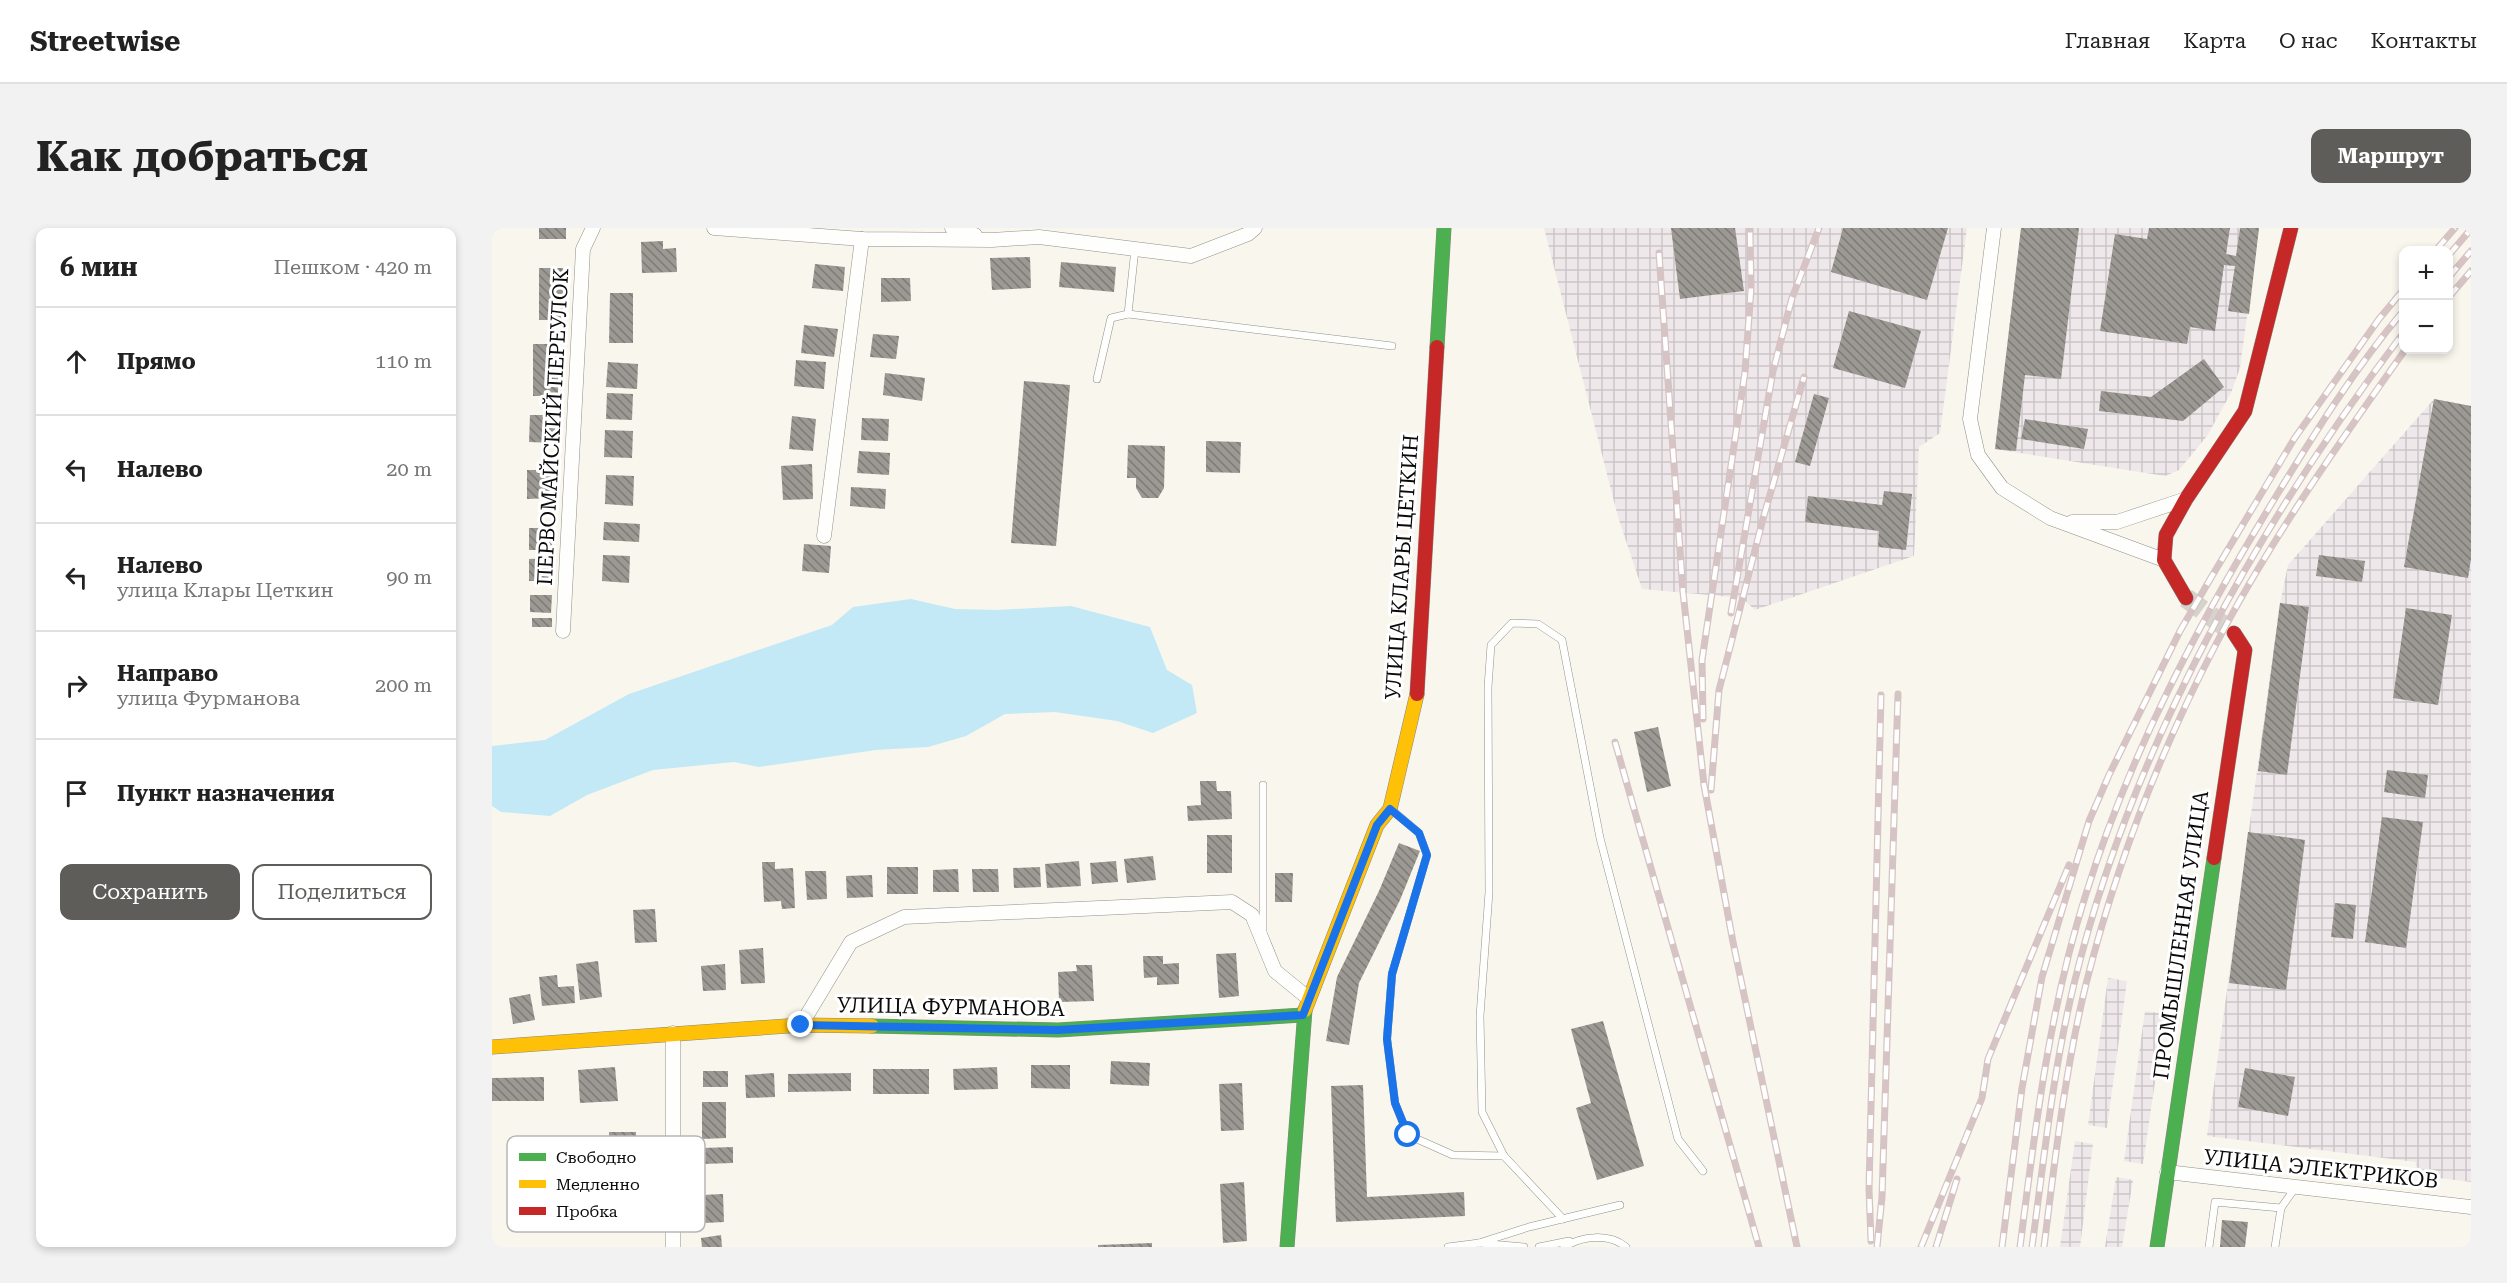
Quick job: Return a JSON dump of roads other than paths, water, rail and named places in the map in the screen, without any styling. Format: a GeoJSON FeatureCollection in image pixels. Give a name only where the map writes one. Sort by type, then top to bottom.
{"type":"FeatureCollection","features":[{"type":"Feature","properties":{"kind":"street","name":"ПЕРВОМАЙСКИЙ ПЕРЕУЛОК"},"geometry":{"type":"LineString","coordinates":[[563,631],[583,249],[593,228]]}},
{"type":"Feature","properties":{"kind":"street"},"geometry":{"type":"LineString","coordinates":[[714,228],[862,239],[992,240],[1039,237],[1191,256],[1248,234],[1255,228]]}},
{"type":"Feature","properties":{"kind":"street"},"geometry":{"type":"LineString","coordinates":[[952,228],[992,240]]}},
{"type":"Feature","properties":{"kind":"street","name":"УЛИЦА КЛАРЫ ЦЕТКИН"},"geometry":{"type":"LineString","coordinates":[[1287,1247],[1303,1015],[1377,825],[1390,809],[1417,699],[1444,228]]}},
{"type":"Feature","properties":{"kind":"street"},"geometry":{"type":"LineString","coordinates":[[1994,228],[1970,418],[1978,454],[2002,488],[2050,518],[2164,560]]}},
{"type":"Feature","properties":{"kind":"street"},"geometry":{"type":"LineString","coordinates":[[2186,598],[2164,560],[2166,535],[2186,499],[2245,411],[2291,228]]}},
{"type":"Feature","properties":{"kind":"street"},"geometry":{"type":"LineString","coordinates":[[824,536],[862,239]]}},
{"type":"Feature","properties":{"kind":"street"},"geometry":{"type":"LineString","coordinates":[[2050,518],[2080,523],[2117,522],[2186,499]]}},
{"type":"Feature","properties":{"kind":"street","name":"ПРОМЫШЛЕННАЯ УЛИЦА"},"geometry":{"type":"LineString","coordinates":[[2157,1247],[2245,650],[2234,633]]}},
{"type":"Feature","properties":{"kind":"street"},"geometry":{"type":"LineString","coordinates":[[801,1025],[851,942],[904,917],[1232,902],[1252,915],[1263,936],[1275,971],[1308,998]]}},
{"type":"Feature","properties":{"kind":"street","name":"УЛИЦА ФУРМАНОВА"},"geometry":{"type":"LineString","coordinates":[[492,1047],[801,1025],[1058,1030],[1303,1015]]}},
{"type":"Feature","properties":{"kind":"street"},"geometry":{"type":"LineString","coordinates":[[674,1033],[674,1136]]}},
{"type":"Feature","properties":{"kind":"street","name":"УЛИЦА ЭЛЕКТРИКОВ"},"geometry":{"type":"LineString","coordinates":[[2167,1172],[2471,1207]]}},
{"type":"Feature","properties":{"kind":"street"},"geometry":{"type":"LineString","coordinates":[[673,1232],[673,1247]]}},
{"type":"Feature","properties":{"kind":"lane"},"geometry":{"type":"LineString","coordinates":[[1128,314],[1135,249]]}},
{"type":"Feature","properties":{"kind":"lane"},"geometry":{"type":"LineString","coordinates":[[1097,379],[1111,318],[1128,314],[1392,346]]}},
{"type":"Feature","properties":{"kind":"lane"},"geometry":{"type":"LineString","coordinates":[[1563,1219],[1504,1156],[1482,1112],[1480,1016],[1490,892],[1488,687],[1491,645],[1512,623],[1538,624],[1562,640],[1600,838],[1678,1139],[1703,1171]]}},
{"type":"Feature","properties":{"kind":"lane"},"geometry":{"type":"LineString","coordinates":[[1263,786],[1263,936]]}},
{"type":"Feature","properties":{"kind":"lane"},"geometry":{"type":"LineString","coordinates":[[1390,809],[1419,833],[1427,855],[1392,974],[1387,1039],[1395,1103],[1408,1135],[1453,1155],[1504,1156]]}},
{"type":"Feature","properties":{"kind":"lane"},"geometry":{"type":"LineString","coordinates":[[2275,1247],[2281,1208],[2295,1188]]}},
{"type":"Feature","properties":{"kind":"lane"},"geometry":{"type":"LineString","coordinates":[[2209,1247],[2215,1202],[2281,1208]]}},
{"type":"Feature","properties":{"kind":"lane"},"geometry":{"type":"LineString","coordinates":[[1448,1247],[1479,1243],[1620,1205]]}},
{"type":"Feature","properties":{"kind":"lane"},"geometry":{"type":"LineString","coordinates":[[1539,1247],[1577,1239],[1601,1238],[1626,1247]]}},
{"type":"Feature","properties":{"kind":"lane"},"geometry":{"type":"LineString","coordinates":[[1564,1247],[1577,1239]]}},
{"type":"Feature","properties":{"kind":"lane"},"geometry":{"type":"LineString","coordinates":[[1479,1243],[1524,1247]]}},
{"type":"Feature","properties":{"kind":"water"},"geometry":{"type":"Polygon","coordinates":[[[911,599],[955,609],[997,610],[1071,606],[1150,627],[1167,670],[1192,685],[1197,713],[1153,733],[1117,721],[1055,712],[1005,714],[966,736],[928,747],[876,750],[759,767],[734,762],[653,770],[587,795],[550,816],[501,812],[492,806],[492,746],[545,740],[629,694],[832,625],[853,607],[911,599]]]}},
{"type":"Feature","properties":{"kind":"tunnel"},"geometry":{"type":"LineString","coordinates":[[2186,598],[2234,633]]}},
{"type":"Feature","properties":{"kind":"railway"},"geometry":{"type":"LineString","coordinates":[[1703,719],[1702,660],[1745,372],[1751,289],[1750,228]]}},
{"type":"Feature","properties":{"kind":"railway"},"geometry":{"type":"LineString","coordinates":[[1731,613],[1773,371],[1792,298],[1819,228]]}},
{"type":"Feature","properties":{"kind":"railway"},"geometry":{"type":"LineString","coordinates":[[2439,246],[2455,228]]}},
{"type":"Feature","properties":{"kind":"railway"},"geometry":{"type":"LineString","coordinates":[[2453,250],[2471,229]]}},
{"type":"Feature","properties":{"kind":"railway"},"geometry":{"type":"LineString","coordinates":[[2453,272],[2471,251]]}},
{"type":"Feature","properties":{"kind":"railway"},"geometry":{"type":"LineString","coordinates":[[1659,253],[1683,592],[1704,785],[1733,942],[1797,1247]]}},
{"type":"Feature","properties":{"kind":"railway"},"geometry":{"type":"LineString","coordinates":[[2453,292],[2471,271]]}},
{"type":"Feature","properties":{"kind":"railway"},"geometry":{"type":"LineString","coordinates":[[2002,1247],[2022,1088],[2042,977],[2089,821],[2109,775],[2180,631],[2212,576],[2294,439],[2379,319],[2399,295]]}},
{"type":"Feature","properties":{"kind":"railway"},"geometry":{"type":"LineString","coordinates":[[2020,1247],[2031,1159],[2062,983],[2085,897],[2122,792],[2193,642],[2247,545],[2336,402],[2399,316]]}},
{"type":"Feature","properties":{"kind":"railway"},"geometry":{"type":"LineString","coordinates":[[2032,1247],[2060,1049],[2074,984],[2099,896],[2129,809],[2165,724],[2250,561],[2299,482],[2399,339]]}},
{"type":"Feature","properties":{"kind":"railway"},"geometry":{"type":"LineString","coordinates":[[2044,1247],[2066,1082],[2086,984],[2110,898],[2140,813],[2194,688],[2235,609],[2280,533],[2402,354]]}},
{"type":"Feature","properties":{"kind":"railway"},"geometry":{"type":"LineString","coordinates":[[1711,790],[1719,690],[1763,519],[1804,377]]}},
{"type":"Feature","properties":{"kind":"railway"},"geometry":{"type":"LineString","coordinates":[[1877,1247],[1882,1197],[1898,694]]}},
{"type":"Feature","properties":{"kind":"railway"},"geometry":{"type":"LineString","coordinates":[[1871,1241],[1869,1189],[1881,695]]}},
{"type":"Feature","properties":{"kind":"railway"},"geometry":{"type":"LineString","coordinates":[[1615,742],[1759,1247]]}},
{"type":"Feature","properties":{"kind":"railway"},"geometry":{"type":"LineString","coordinates":[[1921,1247],[1982,1098],[1988,1059],[2069,865]]}},
{"type":"Feature","properties":{"kind":"railway"},"geometry":{"type":"LineString","coordinates":[[1936,1247],[1957,1179]]}}]}
